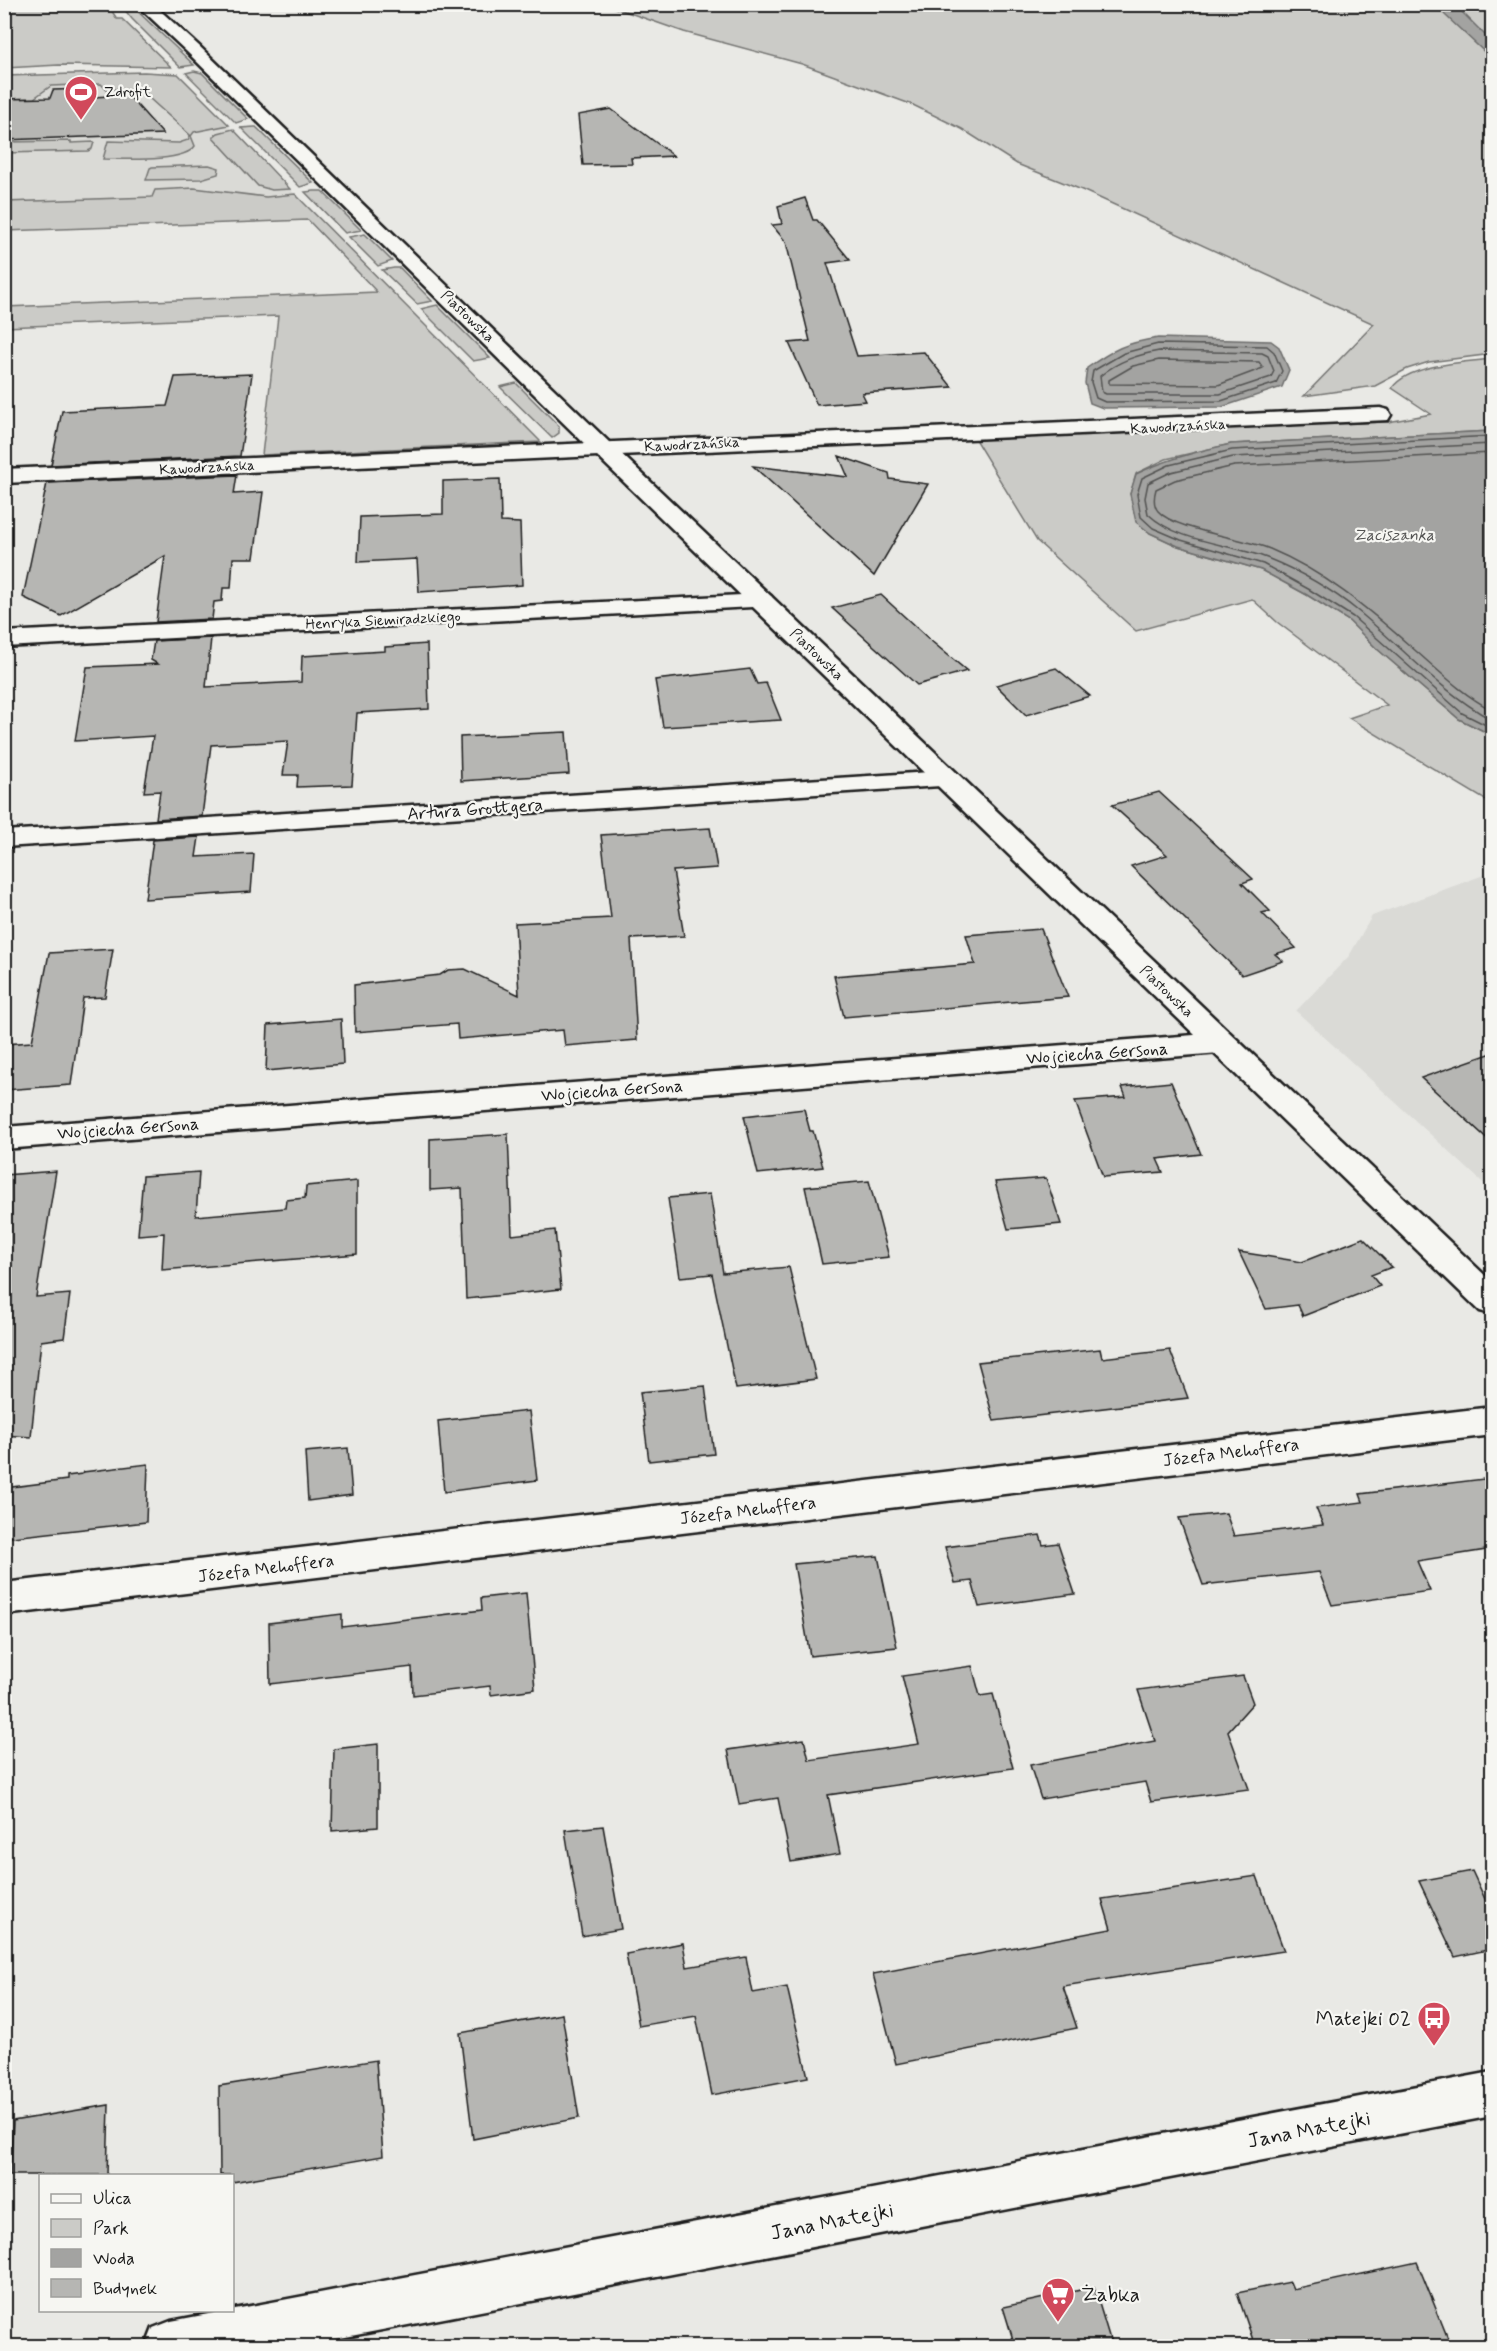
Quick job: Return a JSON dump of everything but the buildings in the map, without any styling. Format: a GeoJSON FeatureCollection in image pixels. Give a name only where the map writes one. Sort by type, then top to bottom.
{"type":"FeatureCollection","features":[{"type":"Feature","properties":{"kind":"street","name":"Piastowska"},"geometry":{"type":"LineString","coordinates":[[143,4],[200,55],[603,449],[1492,1302]]}},
{"type":"Feature","properties":{"kind":"street","name":"Kawodrzańska"},"geometry":{"type":"LineString","coordinates":[[4,476],[1119,429],[1380,415]]}},
{"type":"Feature","properties":{"kind":"street","name":"Henryka Siemiradzkiego"},"geometry":{"type":"LineString","coordinates":[[4,640],[762,601]]}},
{"type":"Feature","properties":{"kind":"street","name":"Artura Grottgera"},"geometry":{"type":"LineString","coordinates":[[4,839],[946,779]]}},
{"type":"Feature","properties":{"kind":"street","name":"Wojciecha Gersona"},"geometry":{"type":"LineString","coordinates":[[4,1138],[1220,1043]]}},
{"type":"Feature","properties":{"kind":"street","name":"Józefa Mehoffera"},"geometry":{"type":"LineString","coordinates":[[4,1599],[1492,1421]]}},
{"type":"Feature","properties":{"kind":"street","name":"Jana Matejki"},"geometry":{"type":"LineString","coordinates":[[201,2344],[1492,2094]]}},
{"type":"Feature","properties":{"kind":"shaded area"},"geometry":{"type":"Polygon","coordinates":[[[182,78],[319,219],[5,231],[4,79],[182,78]]]}},
{"type":"Feature","properties":{"kind":"shaded area"},"geometry":{"type":"Polygon","coordinates":[[[1492,872],[1492,1191],[1296,1011],[1349,956],[1372,916],[1492,872]]]}},
{"type":"Feature","properties":{"kind":"green space"},"geometry":{"type":"Polygon","coordinates":[[[5,4],[108,5],[117,19],[122,19],[171,67],[59,65],[5,68],[5,4]]]}},
{"type":"Feature","properties":{"kind":"green space"},"geometry":{"type":"Polygon","coordinates":[[[121,5],[131,5],[194,65],[180,67],[121,5]]]}},
{"type":"Feature","properties":{"kind":"green space"},"geometry":{"type":"Polygon","coordinates":[[[607,5],[1492,5],[1492,354],[1429,362],[1407,369],[1375,386],[1304,396],[1374,324],[1082,190],[1017,164],[962,129],[913,105],[802,64],[684,32],[607,5]]]}},
{"type":"Feature","properties":{"kind":"green space"},"geometry":{"type":"Polygon","coordinates":[[[194,71],[202,73],[248,119],[236,123],[186,73],[194,71]]]}},
{"type":"Feature","properties":{"kind":"green space"},"geometry":{"type":"Polygon","coordinates":[[[144,72],[178,74],[229,125],[194,132],[191,136],[195,146],[179,155],[152,159],[103,159],[108,141],[179,143],[188,140],[190,135],[140,90],[106,89],[101,84],[51,86],[34,98],[5,99],[4,76],[144,72]]]}},
{"type":"Feature","properties":{"kind":"green space"},"geometry":{"type":"Polygon","coordinates":[[[256,127],[313,183],[300,187],[241,128],[256,127]]]}},
{"type":"Feature","properties":{"kind":"green space"},"geometry":{"type":"Polygon","coordinates":[[[233,129],[290,189],[272,190],[258,186],[213,137],[218,133],[233,129]]]}},
{"type":"Feature","properties":{"kind":"green space"},"geometry":{"type":"Polygon","coordinates":[[[71,141],[71,143],[94,142],[92,149],[88,151],[5,153],[5,142],[71,141]]]}},
{"type":"Feature","properties":{"kind":"green space"},"geometry":{"type":"Polygon","coordinates":[[[209,165],[219,168],[218,174],[201,179],[146,180],[152,167],[209,165]]]}},
{"type":"Feature","properties":{"kind":"green space"},"geometry":{"type":"Polygon","coordinates":[[[194,188],[266,197],[295,194],[541,442],[262,455],[278,316],[5,327],[5,307],[377,292],[308,220],[5,231],[5,202],[152,197],[155,190],[194,188]]]}},
{"type":"Feature","properties":{"kind":"green space"},"geometry":{"type":"Polygon","coordinates":[[[322,191],[361,230],[345,233],[305,192],[322,191]]]}},
{"type":"Feature","properties":{"kind":"green space"},"geometry":{"type":"Polygon","coordinates":[[[365,234],[392,261],[378,266],[349,237],[365,234]]]}},
{"type":"Feature","properties":{"kind":"green space"},"geometry":{"type":"Polygon","coordinates":[[[400,268],[432,301],[417,304],[382,270],[400,268]]]}},
{"type":"Feature","properties":{"kind":"green space"},"geometry":{"type":"Polygon","coordinates":[[[437,305],[490,358],[473,361],[421,309],[437,305]]]}},
{"type":"Feature","properties":{"kind":"green space"},"geometry":{"type":"Polygon","coordinates":[[[1492,359],[1492,431],[1231,444],[1166,459],[1137,473],[1130,494],[1150,533],[1178,546],[1261,570],[1307,595],[1349,621],[1376,648],[1459,719],[1492,735],[1492,804],[1349,718],[1387,705],[1277,622],[1252,599],[1136,631],[1037,541],[973,436],[1388,422],[1431,414],[1392,388],[1400,380],[1424,369],[1492,359]]]}},
{"type":"Feature","properties":{"kind":"green space"},"geometry":{"type":"Polygon","coordinates":[[[516,383],[559,426],[559,433],[552,438],[500,387],[516,383]]]}},
{"type":"Feature","properties":{"kind":"water"},"geometry":{"type":"Polygon","coordinates":[[[1437,5],[1455,5],[1492,42],[1492,59],[1445,15],[1437,5]]]}},
{"type":"Feature","properties":{"kind":"water"},"geometry":{"type":"Polygon","coordinates":[[[1158,338],[1271,341],[1279,347],[1289,370],[1282,387],[1222,407],[1103,408],[1090,403],[1085,383],[1087,368],[1120,348],[1158,338]]]}},
{"type":"Feature","properties":{"kind":"water","name":"Zaciszanka"},"geometry":{"type":"Polygon","coordinates":[[[1492,431],[1492,735],[1459,719],[1376,648],[1349,621],[1307,595],[1261,570],[1178,546],[1150,533],[1136,522],[1130,494],[1136,474],[1171,460],[1206,450],[1231,444],[1492,431]]]}},
{"type":"Feature","properties":{"kind":"place","name":"Zdrofit"},"geometry":{"type":"Point","coordinates":[81,121]}},
{"type":"Feature","properties":{"kind":"place","name":"Matejki 02"},"geometry":{"type":"Point","coordinates":[1434,2047]}},
{"type":"Feature","properties":{"kind":"place","name":"Żabka"},"geometry":{"type":"Point","coordinates":[1058,2323]}}]}
